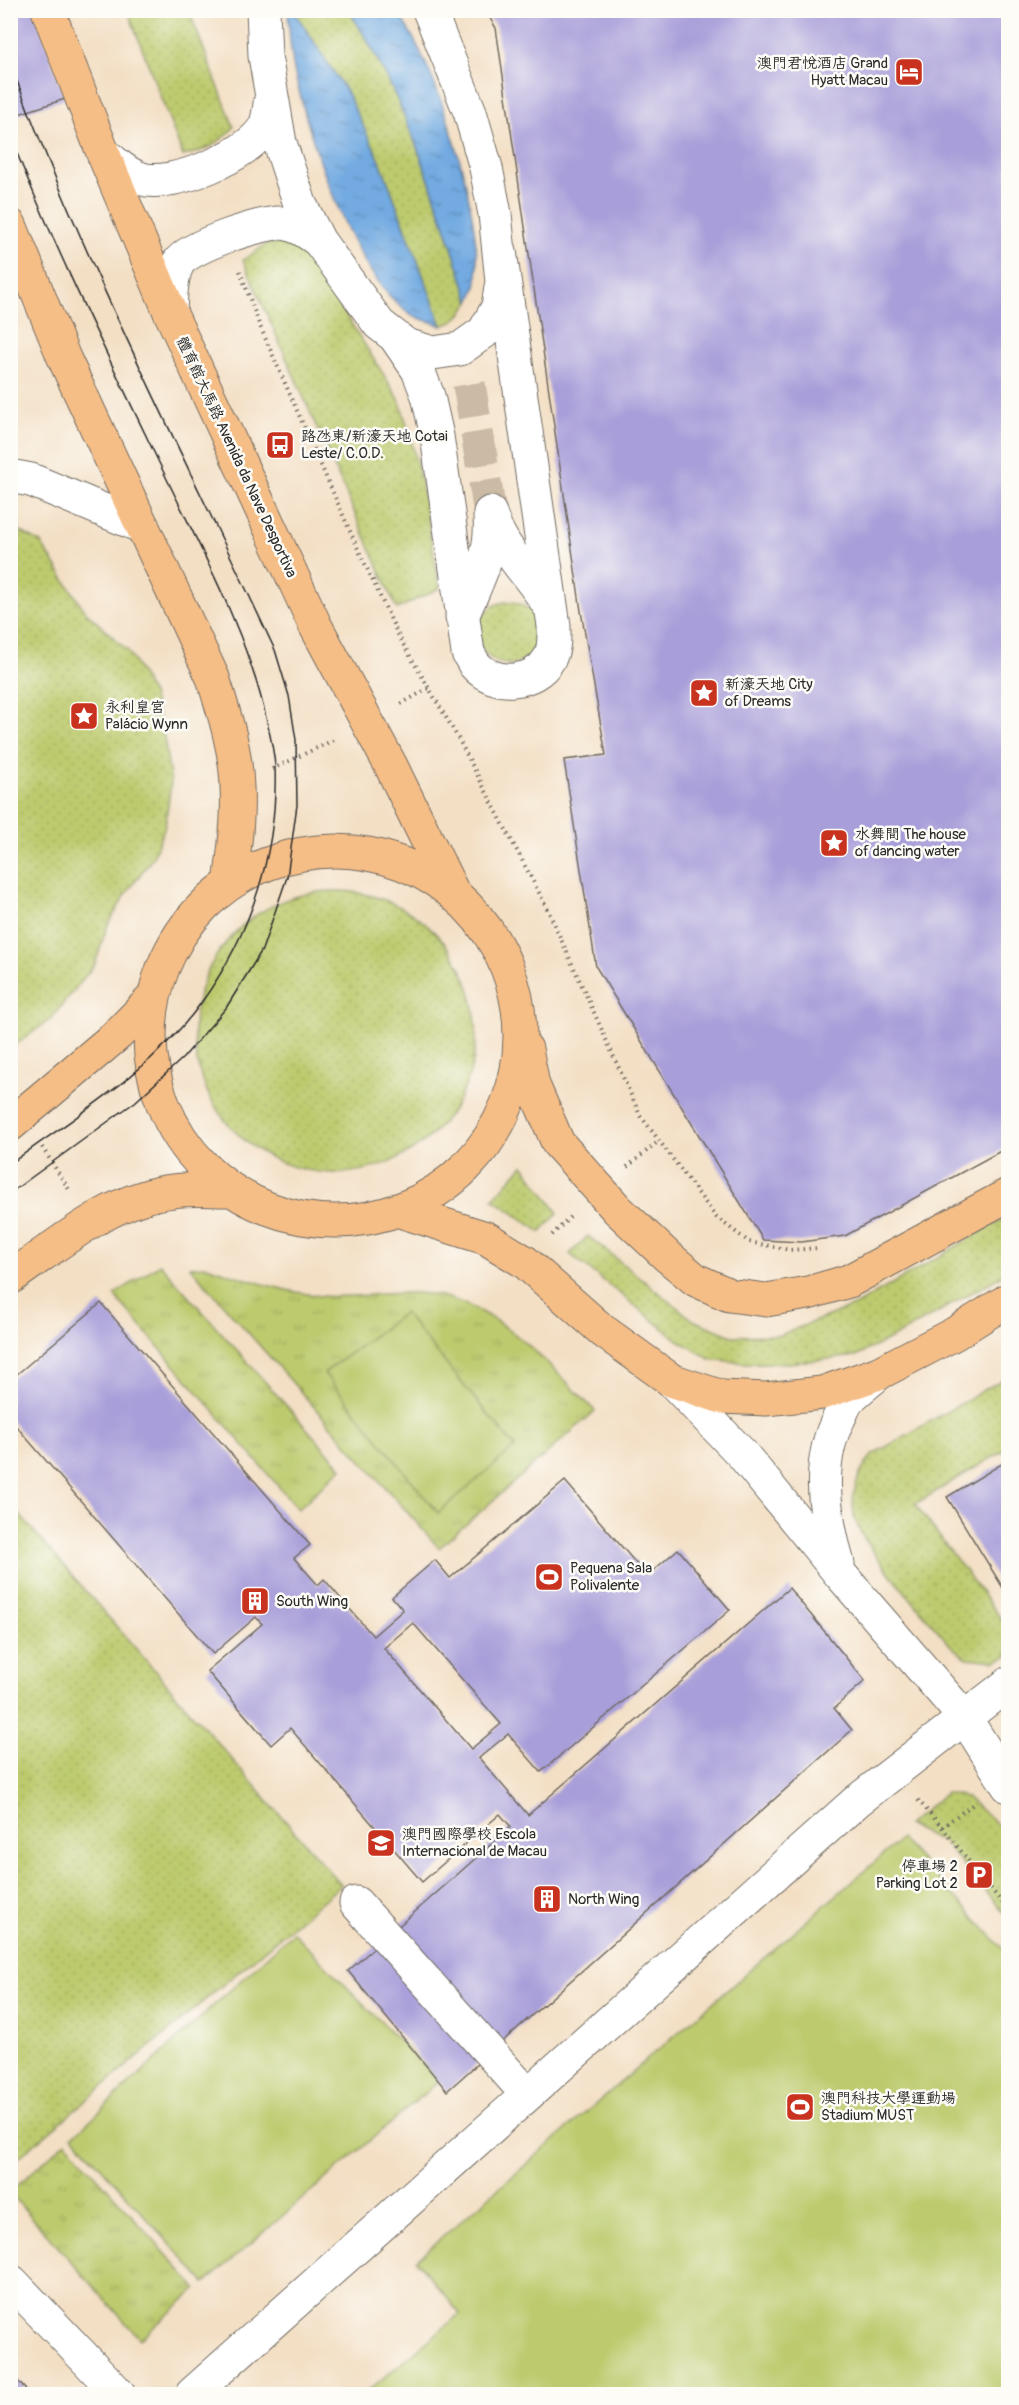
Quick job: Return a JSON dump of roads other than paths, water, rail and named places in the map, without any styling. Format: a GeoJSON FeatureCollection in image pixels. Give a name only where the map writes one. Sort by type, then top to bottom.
{"type":"FeatureCollection","features":[{"type":"Feature","properties":{"kind":"main road","name":"體育館大馬路 Avenida da Nave Desportiva"},"geometry":{"type":"LineString","coordinates":[[48,10],[103,153],[170,312],[315,624],[390,764],[452,891]]}},
{"type":"Feature","properties":{"kind":"main road"},"geometry":{"type":"LineString","coordinates":[[11,230],[64,358],[213,678],[229,727],[237,785],[236,843],[230,884]]}},
{"type":"Feature","properties":{"kind":"main road"},"geometry":{"type":"LineString","coordinates":[[522,1024],[516,1083],[492,1137],[452,1181],[400,1211],[342,1222],[283,1215],[229,1190],[189,1152],[162,1105],[150,1052],[153,998],[169,954],[195,915],[230,884],[265,865],[303,854],[342,852],[381,857],[418,871],[452,891],[487,929],[511,974],[522,1024],[533,1085],[558,1143],[618,1210],[696,1280],[729,1295],[766,1300],[808,1293],[849,1281],[1008,1195]]}},
{"type":"Feature","properties":{"kind":"main road"},"geometry":{"type":"LineString","coordinates":[[16,1120],[118,1034],[153,998]]}},
{"type":"Feature","properties":{"kind":"main road"},"geometry":{"type":"LineString","coordinates":[[10,1278],[90,1222],[135,1201],[172,1191],[229,1190]]}},
{"type":"Feature","properties":{"kind":"main road"},"geometry":{"type":"LineString","coordinates":[[400,1211],[486,1239],[525,1262],[603,1331],[671,1380],[722,1397],[766,1399],[822,1393],[879,1374],[954,1334],[1008,1300]]}},
{"type":"Feature","properties":{"kind":"lane"},"geometry":{"type":"LineString","coordinates":[[263,10],[265,56],[279,143],[300,204],[319,241],[379,324],[406,345],[433,352],[460,349],[484,332],[498,307],[502,281],[500,251]]}},
{"type":"Feature","properties":{"kind":"lane"},"geometry":{"type":"LineString","coordinates":[[396,338],[418,370],[428,396],[444,482],[468,652],[476,665],[489,676],[505,681],[528,677],[542,668],[550,657],[554,643],[552,610],[500,251],[486,168],[470,112],[429,10]]}},
{"type":"Feature","properties":{"kind":"lane"},"geometry":{"type":"LineString","coordinates":[[103,153],[123,170],[143,179],[162,180],[203,169],[249,147],[265,126],[271,98]]}},
{"type":"Feature","properties":{"kind":"lane"},"geometry":{"type":"LineString","coordinates":[[170,312],[171,285],[179,262],[192,252],[251,227],[282,223],[303,229],[319,241]]}},
{"type":"Feature","properties":{"kind":"lane"},"geometry":{"type":"LineString","coordinates":[[10,476],[31,480],[143,527]]}},
{"type":"Feature","properties":{"kind":"lane"},"geometry":{"type":"LineString","coordinates":[[462,617],[488,555],[492,536],[490,513],[495,530],[504,546],[552,610]]}},
{"type":"Feature","properties":{"kind":"lane"},"geometry":{"type":"LineString","coordinates":[[840,1574],[829,1533],[824,1497],[827,1453],[831,1433],[849,1399],[879,1374]]}},
{"type":"Feature","properties":{"kind":"lane"},"geometry":{"type":"LineString","coordinates":[[671,1380],[743,1455],[840,1574],[965,1718],[1006,1784]]}},
{"type":"Feature","properties":{"kind":"lane"},"geometry":{"type":"LineString","coordinates":[[192,2394],[857,1801],[1008,1684]]}},
{"type":"Feature","properties":{"kind":"lane"},"geometry":{"type":"LineString","coordinates":[[965,1718],[1008,1748]]}},
{"type":"Feature","properties":{"kind":"lane"},"geometry":{"type":"LineString","coordinates":[[356,1903],[527,2094]]}},
{"type":"Feature","properties":{"kind":"lane"},"geometry":{"type":"LineString","coordinates":[[11,2282],[119,2394]]}},
{"type":"Feature","properties":{"kind":"water"},"geometry":{"type":"Polygon","coordinates":[[[288,11],[294,11],[346,91],[380,161],[442,326],[412,315],[391,298],[372,273],[355,243],[325,175],[304,110],[293,65],[288,11]]]}},
{"type":"Feature","properties":{"kind":"water"},"geometry":{"type":"Polygon","coordinates":[[[349,11],[396,11],[412,36],[442,102],[454,140],[472,216],[477,280],[470,302],[433,189],[404,115],[388,79],[349,11]]]}},
{"type":"Feature","properties":{"kind":"tunnel"},"geometry":{"type":"LineString","coordinates":[[469,384],[490,513]]}},
{"type":"Feature","properties":{"kind":"tram line"},"geometry":{"type":"LineString","coordinates":[[10,62],[102,286],[275,650],[289,696],[296,740],[297,805],[287,877],[262,950],[226,1008],[183,1058],[135,1102],[10,1193]]}},
{"type":"Feature","properties":{"kind":"tram line"},"geometry":{"type":"LineString","coordinates":[[10,136],[84,306],[233,618],[264,709],[275,767],[275,799],[266,861],[247,920],[219,977],[182,1027],[137,1071],[87,1110],[10,1164]]}},
{"type":"Feature","properties":{"kind":"place","name":"澳門君悅酒店 Grand Hyatt Macau"},"geometry":{"type":"Point","coordinates":[909,72]}},
{"type":"Feature","properties":{"kind":"place","name":"路氹東/新濠天地 Cotai Leste/ C.O.D."},"geometry":{"type":"Point","coordinates":[280,445]}},
{"type":"Feature","properties":{"kind":"place","name":"新濠天地 City of Dreams"},"geometry":{"type":"Point","coordinates":[704,693]}},
{"type":"Feature","properties":{"kind":"place","name":"永利皇宮 Palácio Wynn"},"geometry":{"type":"Point","coordinates":[84,716]}},
{"type":"Feature","properties":{"kind":"place","name":"水舞間 The house of dancing water"},"geometry":{"type":"Point","coordinates":[834,843]}},
{"type":"Feature","properties":{"kind":"place","name":"Pequena Sala Polivalente"},"geometry":{"type":"Point","coordinates":[549,1577]}},
{"type":"Feature","properties":{"kind":"place","name":"South Wing"},"geometry":{"type":"Point","coordinates":[255,1601]}},
{"type":"Feature","properties":{"kind":"place","name":"澳門國際學校 Escola Internacional de Macau"},"geometry":{"type":"Point","coordinates":[381,1843]}},
{"type":"Feature","properties":{"kind":"place","name":"停車場 2 Parking Lot 2"},"geometry":{"type":"Point","coordinates":[979,1875]}},
{"type":"Feature","properties":{"kind":"place","name":"North Wing"},"geometry":{"type":"Point","coordinates":[547,1899]}},
{"type":"Feature","properties":{"kind":"place","name":"澳門科技大學運動場 Stadium MUST"},"geometry":{"type":"Point","coordinates":[800,2107]}}]}
